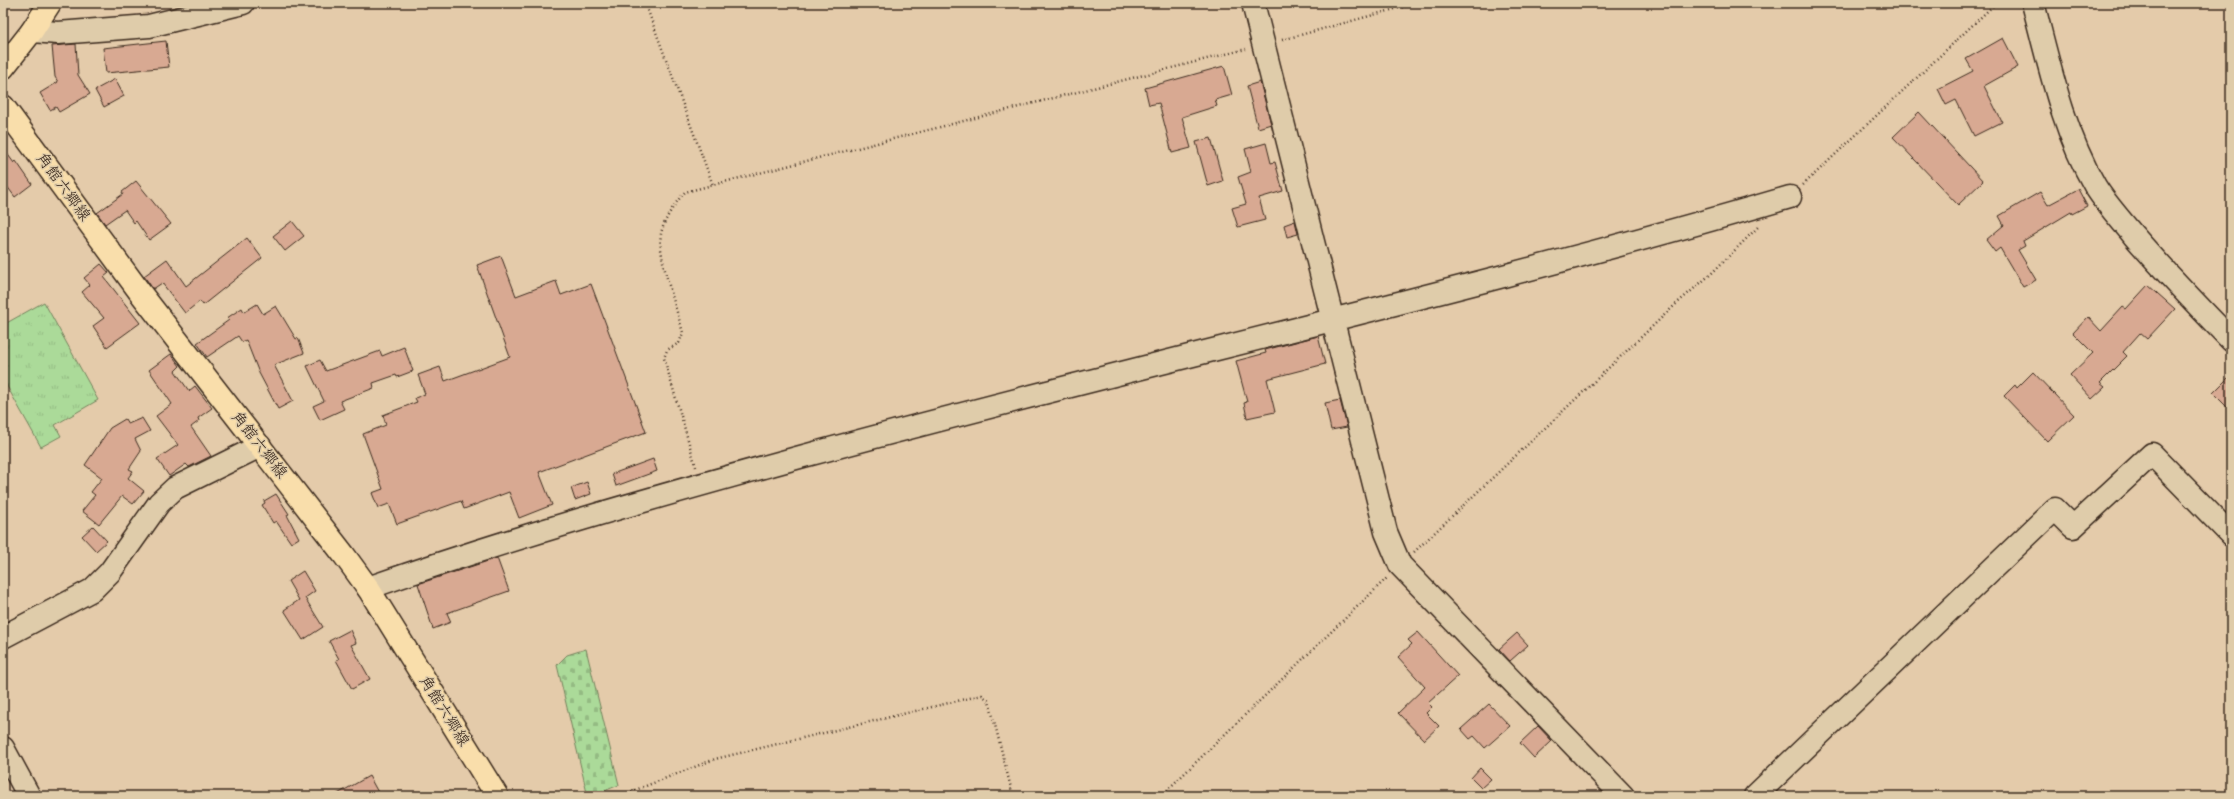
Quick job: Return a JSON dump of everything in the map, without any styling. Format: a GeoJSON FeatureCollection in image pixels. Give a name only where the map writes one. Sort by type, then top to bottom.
{"type":"FeatureCollection","features":[{"type":"Feature","properties":{"kind":"main road"},"geometry":{"type":"LineString","coordinates":[[3,68],[32,31],[50,3]]}},
{"type":"Feature","properties":{"kind":"main road","name":"角館六郷線"},"geometry":{"type":"LineString","coordinates":[[3,106],[142,295],[260,446],[368,588],[497,796]]}},
{"type":"Feature","properties":{"kind":"street"},"geometry":{"type":"LineString","coordinates":[[32,31],[58,33],[149,26],[243,3]]}},
{"type":"Feature","properties":{"kind":"street"},"geometry":{"type":"LineString","coordinates":[[1253,3],[1386,532],[1400,565],[1623,796]]}},
{"type":"Feature","properties":{"kind":"street"},"geometry":{"type":"LineString","coordinates":[[2033,3],[2064,112],[2081,156],[2096,186],[2117,216],[2154,260],[2231,340]]}},
{"type":"Feature","properties":{"kind":"street"},"geometry":{"type":"LineString","coordinates":[[368,588],[463,554],[701,485],[934,421],[1332,321],[1673,231],[1790,197]]}},
{"type":"Feature","properties":{"kind":"street"},"geometry":{"type":"LineString","coordinates":[[3,637],[92,590],[110,572],[159,503],[175,488],[260,446]]}},
{"type":"Feature","properties":{"kind":"street"},"geometry":{"type":"LineString","coordinates":[[1755,796],[2055,509],[2073,527],[2152,454],[2231,535]]}},
{"type":"Feature","properties":{"kind":"street"},"geometry":{"type":"LineString","coordinates":[[3,748],[29,796]]}},
{"type":"Feature","properties":{"kind":"path"},"geometry":{"type":"LineString","coordinates":[[645,3],[713,185]]}},
{"type":"Feature","properties":{"kind":"path"},"geometry":{"type":"LineString","coordinates":[[701,485],[664,358],[667,350],[679,343],[683,332],[662,254],[661,234],[674,205],[685,192],[1263,45],[1416,3]]}},
{"type":"Feature","properties":{"kind":"path"},"geometry":{"type":"LineString","coordinates":[[1790,197],[1996,3]]}},
{"type":"Feature","properties":{"kind":"path"},"geometry":{"type":"LineString","coordinates":[[1160,796],[1400,565],[1675,305],[1711,274],[1738,245],[1761,224]]}},
{"type":"Feature","properties":{"kind":"path"},"geometry":{"type":"LineString","coordinates":[[620,796],[715,759],[982,695],[989,701],[1013,796]]}},
{"type":"Feature","properties":{"kind":"green space"},"geometry":{"type":"Polygon","coordinates":[[[44,302],[98,400],[55,425],[61,436],[41,447],[3,379],[3,325],[44,302]]]}},
{"type":"Feature","properties":{"kind":"green space"},"geometry":{"type":"Polygon","coordinates":[[[586,649],[619,785],[604,791],[587,793],[557,665],[567,655],[586,649]]]}},
{"type":"Feature","properties":{"kind":"building"},"geometry":{"type":"Polygon","coordinates":[[[2003,38],[2018,67],[1984,86],[2002,122],[1974,136],[1956,100],[1946,105],[1938,89],[1973,71],[1966,59],[2003,38]]]}},
{"type":"Feature","properties":{"kind":"building"},"geometry":{"type":"Polygon","coordinates":[[[166,41],[169,67],[106,73],[103,48],[166,41]]]}},
{"type":"Feature","properties":{"kind":"building"},"geometry":{"type":"Polygon","coordinates":[[[76,44],[78,75],[90,94],[59,112],[56,107],[50,110],[40,93],[58,82],[55,77],[52,46],[76,44]]]}},
{"type":"Feature","properties":{"kind":"building"},"geometry":{"type":"Polygon","coordinates":[[[1224,66],[1232,95],[1215,100],[1217,106],[1182,117],[1191,148],[1172,153],[1159,103],[1149,105],[1145,88],[1224,66]]]}},
{"type":"Feature","properties":{"kind":"building"},"geometry":{"type":"Polygon","coordinates":[[[115,79],[124,96],[104,107],[95,90],[115,79]]]}},
{"type":"Feature","properties":{"kind":"building"},"geometry":{"type":"Polygon","coordinates":[[[1260,82],[1271,124],[1258,128],[1247,86],[1260,82]]]}},
{"type":"Feature","properties":{"kind":"building"},"geometry":{"type":"Polygon","coordinates":[[[1919,112],[1983,181],[1958,205],[1893,137],[1919,112]]]}},
{"type":"Feature","properties":{"kind":"building"},"geometry":{"type":"Polygon","coordinates":[[[1211,138],[1223,181],[1208,186],[1196,142],[1211,138]]]}},
{"type":"Feature","properties":{"kind":"building"},"geometry":{"type":"Polygon","coordinates":[[[1266,143],[1271,163],[1275,162],[1283,191],[1259,198],[1265,220],[1238,227],[1232,208],[1246,204],[1238,177],[1251,172],[1245,149],[1266,143]]]}},
{"type":"Feature","properties":{"kind":"building"},"geometry":{"type":"Polygon","coordinates":[[[3,148],[14,163],[16,161],[32,184],[15,197],[3,181],[3,148]]]}},
{"type":"Feature","properties":{"kind":"building"},"geometry":{"type":"Polygon","coordinates":[[[136,181],[171,224],[149,240],[136,221],[134,223],[125,210],[105,224],[97,213],[123,194],[122,192],[136,181]]]}},
{"type":"Feature","properties":{"kind":"building"},"geometry":{"type":"Polygon","coordinates":[[[2078,189],[2087,206],[2072,214],[2071,212],[2023,241],[2025,246],[2018,250],[2036,280],[2023,287],[2000,248],[1995,252],[1986,240],[2004,225],[1999,216],[2040,192],[2048,205],[2078,189]]]}},
{"type":"Feature","properties":{"kind":"building"},"geometry":{"type":"Polygon","coordinates":[[[292,221],[304,236],[285,251],[273,236],[292,221]]]}},
{"type":"Feature","properties":{"kind":"building"},"geometry":{"type":"Polygon","coordinates":[[[1295,221],[1298,234],[1287,237],[1284,225],[1295,221]]]}},
{"type":"Feature","properties":{"kind":"building"},"geometry":{"type":"Polygon","coordinates":[[[247,238],[262,258],[203,305],[200,301],[185,313],[162,283],[153,289],[144,276],[167,259],[186,286],[247,238]]]}},
{"type":"Feature","properties":{"kind":"building"},"geometry":{"type":"Polygon","coordinates":[[[501,256],[516,296],[556,281],[561,295],[591,284],[646,432],[539,472],[552,505],[519,518],[509,492],[464,509],[461,501],[397,524],[389,504],[378,508],[372,493],[383,489],[363,434],[386,425],[383,415],[417,402],[415,398],[425,394],[418,375],[440,367],[445,381],[510,357],[477,265],[501,256]]]}},
{"type":"Feature","properties":{"kind":"building"},"geometry":{"type":"Polygon","coordinates":[[[101,264],[109,273],[104,277],[140,323],[107,347],[93,326],[104,318],[82,292],[90,285],[84,278],[101,264]]]}},
{"type":"Feature","properties":{"kind":"building"},"geometry":{"type":"Polygon","coordinates":[[[2148,285],[2175,309],[2147,339],[2140,333],[2123,352],[2127,356],[2100,383],[2105,387],[2092,399],[2070,375],[2093,353],[2073,333],[2088,317],[2101,331],[2123,307],[2126,309],[2148,285]]]}},
{"type":"Feature","properties":{"kind":"building"},"geometry":{"type":"Polygon","coordinates":[[[257,304],[263,314],[276,306],[296,339],[298,338],[304,353],[274,365],[293,401],[278,409],[259,373],[246,340],[242,342],[238,336],[207,357],[197,343],[229,320],[227,318],[242,308],[244,312],[257,304]]]}},
{"type":"Feature","properties":{"kind":"building"},"geometry":{"type":"Polygon","coordinates":[[[1318,336],[1325,364],[1267,379],[1275,412],[1247,418],[1244,403],[1247,402],[1236,361],[1266,353],[1265,350],[1318,336]]]}},
{"type":"Feature","properties":{"kind":"building"},"geometry":{"type":"Polygon","coordinates":[[[404,347],[413,371],[373,383],[374,388],[340,401],[344,409],[320,420],[313,406],[324,401],[307,366],[320,360],[326,371],[380,351],[382,356],[404,347]]]}},
{"type":"Feature","properties":{"kind":"building"},"geometry":{"type":"Polygon","coordinates":[[[171,354],[180,366],[175,371],[189,391],[195,386],[212,408],[198,418],[199,421],[191,427],[211,456],[189,467],[186,464],[169,476],[157,459],[178,445],[156,416],[172,404],[149,370],[171,354]]]}},
{"type":"Feature","properties":{"kind":"building"},"geometry":{"type":"Polygon","coordinates":[[[2033,372],[2074,415],[2047,441],[2004,396],[2015,385],[2017,388],[2033,372]]]}},
{"type":"Feature","properties":{"kind":"building"},"geometry":{"type":"Polygon","coordinates":[[[2231,375],[2231,411],[2213,393],[2231,375]]]}},
{"type":"Feature","properties":{"kind":"building"},"geometry":{"type":"Polygon","coordinates":[[[1340,400],[1347,427],[1331,430],[1325,403],[1340,400]]]}},
{"type":"Feature","properties":{"kind":"building"},"geometry":{"type":"Polygon","coordinates":[[[142,418],[150,431],[135,439],[141,451],[129,469],[133,471],[128,478],[144,491],[133,504],[122,496],[99,524],[82,511],[95,495],[91,492],[102,478],[85,465],[110,428],[125,419],[128,424],[142,418]]]}},
{"type":"Feature","properties":{"kind":"building"},"geometry":{"type":"Polygon","coordinates":[[[653,459],[657,471],[616,486],[612,474],[653,459]]]}},
{"type":"Feature","properties":{"kind":"building"},"geometry":{"type":"Polygon","coordinates":[[[587,482],[591,494],[575,500],[571,488],[587,482]]]}},
{"type":"Feature","properties":{"kind":"building"},"geometry":{"type":"Polygon","coordinates":[[[276,494],[289,514],[287,515],[299,538],[291,543],[276,521],[273,523],[262,505],[265,503],[264,501],[276,494]]]}},
{"type":"Feature","properties":{"kind":"building"},"geometry":{"type":"Polygon","coordinates":[[[93,526],[107,541],[96,551],[82,536],[93,526]]]}},
{"type":"Feature","properties":{"kind":"building"},"geometry":{"type":"Polygon","coordinates":[[[497,558],[509,591],[447,613],[451,622],[433,629],[418,584],[497,558]]]}},
{"type":"Feature","properties":{"kind":"building"},"geometry":{"type":"Polygon","coordinates":[[[303,571],[315,591],[305,598],[323,627],[303,640],[284,610],[299,600],[288,581],[303,571]]]}},
{"type":"Feature","properties":{"kind":"building"},"geometry":{"type":"Polygon","coordinates":[[[350,630],[356,643],[351,645],[370,679],[352,689],[336,660],[339,659],[329,641],[350,630]]]}},
{"type":"Feature","properties":{"kind":"building"},"geometry":{"type":"Polygon","coordinates":[[[1418,632],[1458,676],[1428,703],[1432,707],[1426,713],[1439,726],[1424,740],[1398,713],[1425,687],[1398,657],[1412,644],[1408,640],[1418,632]]]}},
{"type":"Feature","properties":{"kind":"building"},"geometry":{"type":"Polygon","coordinates":[[[1517,633],[1528,645],[1510,661],[1499,649],[1517,633]]]}},
{"type":"Feature","properties":{"kind":"building"},"geometry":{"type":"Polygon","coordinates":[[[1489,704],[1510,726],[1485,748],[1474,736],[1470,739],[1461,729],[1489,704]]]}},
{"type":"Feature","properties":{"kind":"building"},"geometry":{"type":"Polygon","coordinates":[[[1538,726],[1552,741],[1534,758],[1520,743],[1538,726]]]}},
{"type":"Feature","properties":{"kind":"building"},"geometry":{"type":"Polygon","coordinates":[[[1480,768],[1491,779],[1481,788],[1471,778],[1480,768]]]}},
{"type":"Feature","properties":{"kind":"building"},"geometry":{"type":"Polygon","coordinates":[[[369,776],[380,796],[334,796],[369,776]]]}}]}
